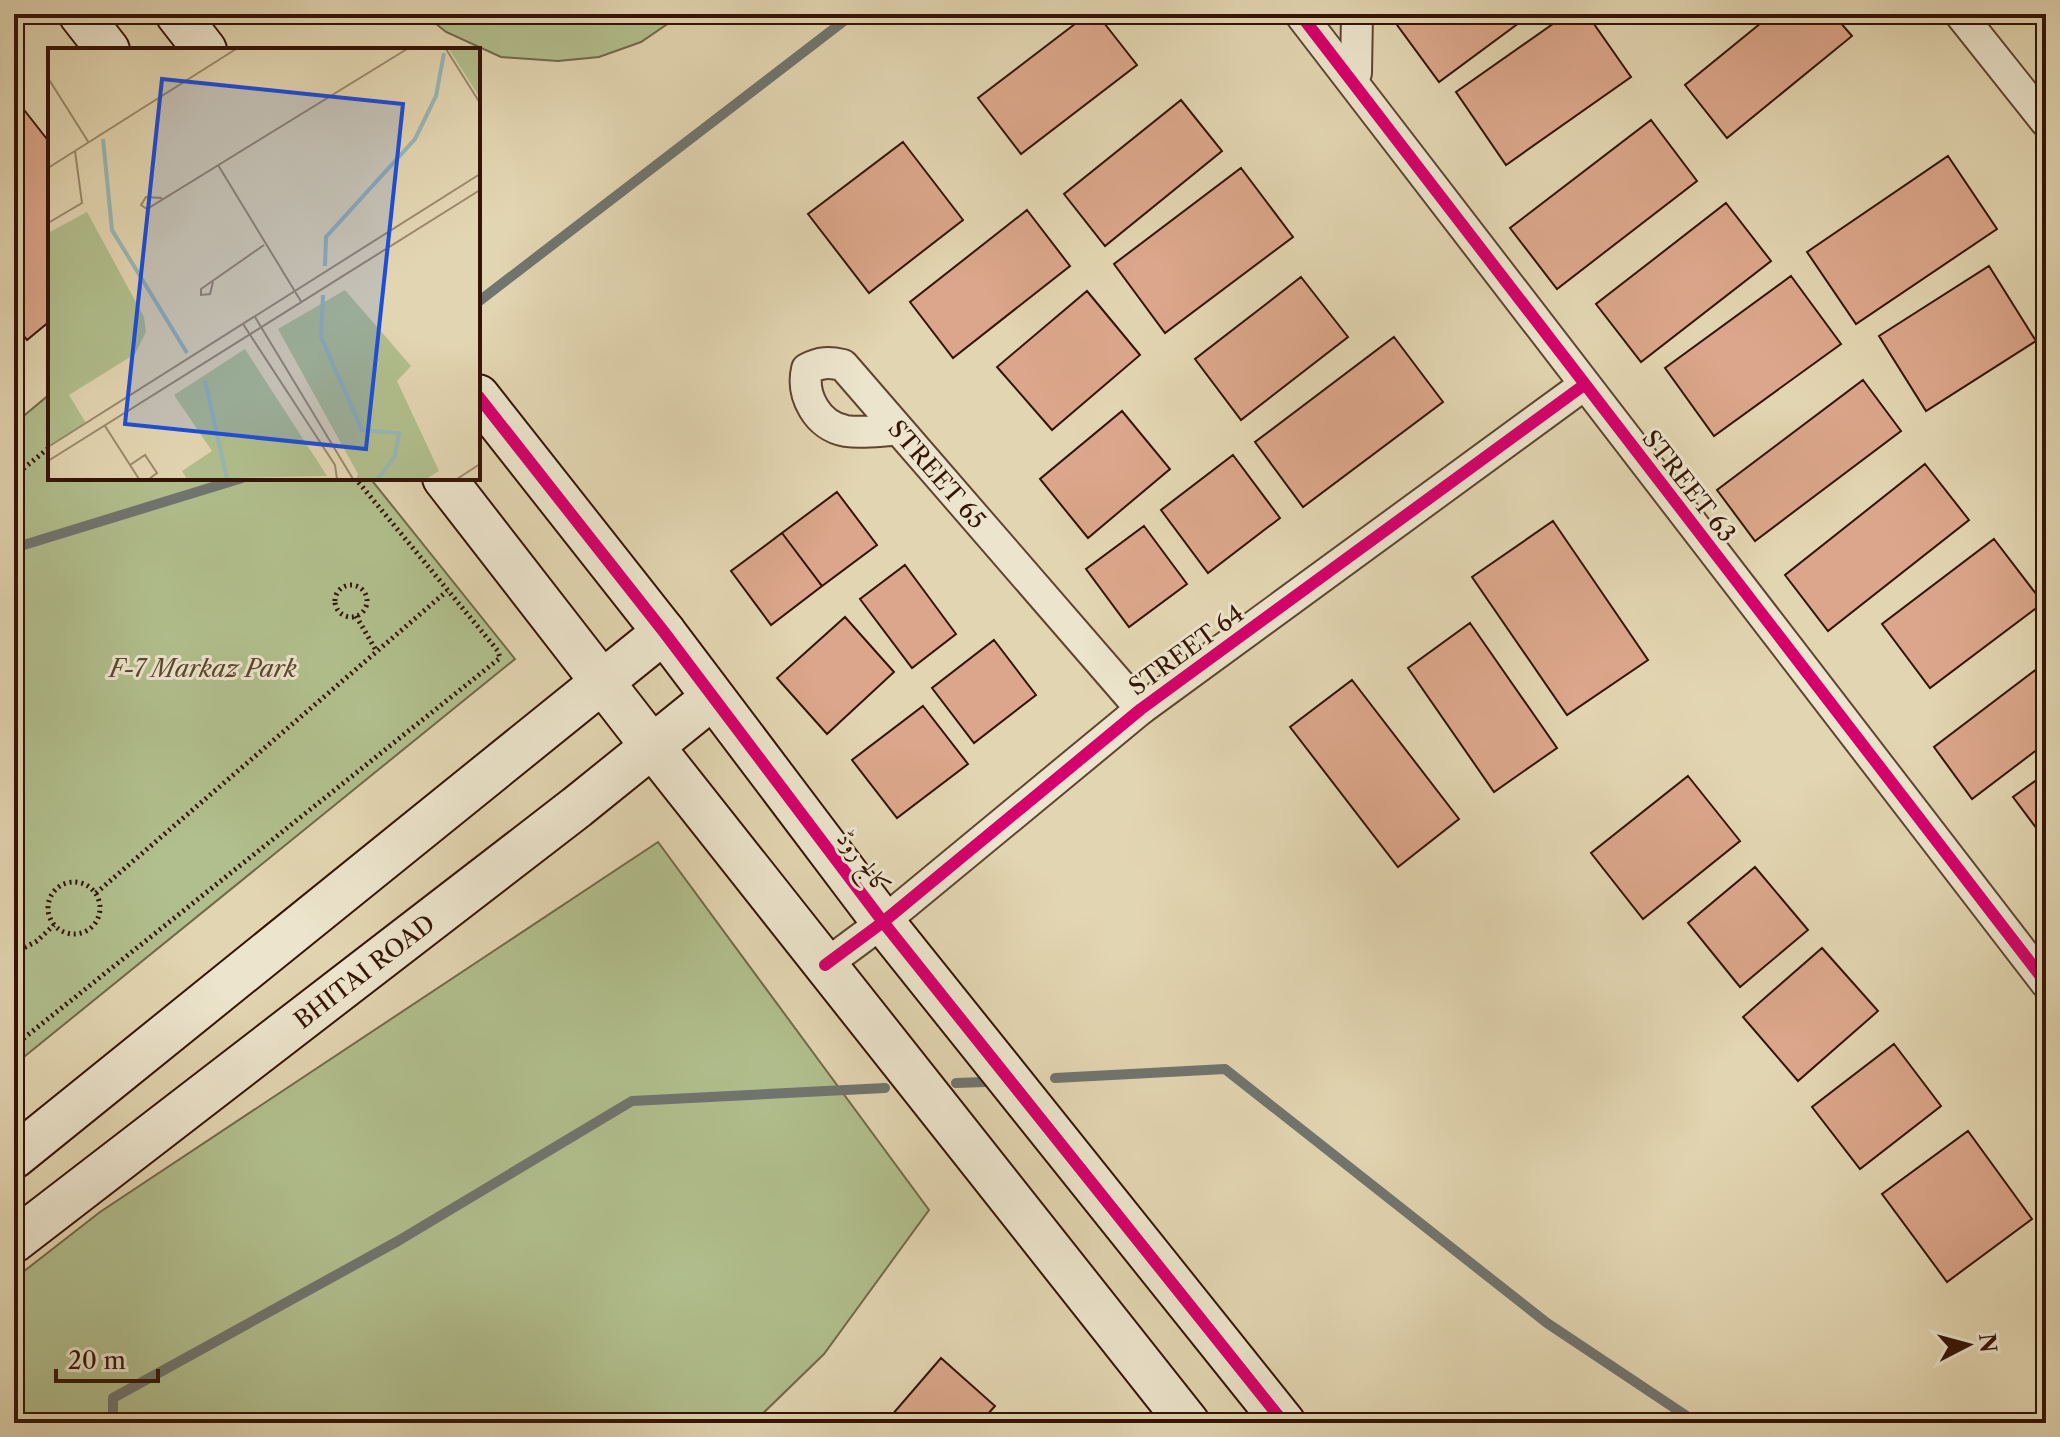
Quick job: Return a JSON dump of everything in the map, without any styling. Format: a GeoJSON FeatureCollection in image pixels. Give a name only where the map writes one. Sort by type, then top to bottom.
{"type":"FeatureCollection","features":[{"type":"Feature","properties":{"kind":"street"},"geometry":{"type":"LineString","coordinates":[[80,14],[106,48]]}},
{"type":"Feature","properties":{"kind":"street"},"geometry":{"type":"LineString","coordinates":[[177,14],[203,48]]}},
{"type":"Feature","properties":{"kind":"street","name":"STREET 63"},"geometry":{"type":"LineString","coordinates":[[1300,14],[2046,983]]}},
{"type":"Feature","properties":{"kind":"street"},"geometry":{"type":"LineString","coordinates":[[1356,73],[1357,14]]}},
{"type":"Feature","properties":{"kind":"street"},"geometry":{"type":"LineString","coordinates":[[1960,14],[2046,122]]}},
{"type":"Feature","properties":{"kind":"street","name":"STREET 65"},"geometry":{"type":"LineString","coordinates":[[891,430],[842,430],[820,417],[806,398],[804,381],[807,369],[819,363],[843,365],[1141,709]]}},
{"type":"Feature","properties":{"kind":"street","name":"STREET 64"},"geometry":{"type":"LineString","coordinates":[[825,965],[883,922],[1141,709],[1584,385]]}},
{"type":"Feature","properties":{"kind":"street","name":"کالج روڈ"},"geometry":{"type":"LineString","coordinates":[[480,399],[664,632],[883,922],[1284,1423]]}},
{"type":"Feature","properties":{"kind":"street"},"geometry":{"type":"LineString","coordinates":[[446,480],[1188,1423]]}},
{"type":"Feature","properties":{"kind":"street"},"geometry":{"type":"LineString","coordinates":[[14,1157],[664,632]]}},
{"type":"Feature","properties":{"kind":"street","name":"BHITAI ROAD"},"geometry":{"type":"LineString","coordinates":[[14,1241],[564,817],[712,698]]}},
{"type":"Feature","properties":{"kind":"path"},"geometry":{"type":"LineString","coordinates":[[14,476],[48,449]]}},
{"type":"Feature","properties":{"kind":"path"},"geometry":{"type":"LineString","coordinates":[[14,1046],[500,658],[498,651],[357,480]]}},
{"type":"Feature","properties":{"kind":"path"},"geometry":{"type":"LineString","coordinates":[[356,616],[364,610],[366,596],[355,586],[345,586],[337,593],[335,604],[341,613],[356,616],[377,652]]}},
{"type":"Feature","properties":{"kind":"path"},"geometry":{"type":"LineString","coordinates":[[96,893],[447,591]]}},
{"type":"Feature","properties":{"kind":"path"},"geometry":{"type":"LineString","coordinates":[[82,883],[96,893],[100,909],[98,918],[87,932],[69,934],[54,925],[48,909],[52,893],[58,887],[82,883]]}},
{"type":"Feature","properties":{"kind":"path"},"geometry":{"type":"LineString","coordinates":[[14,953],[37,941],[54,925]]}},
{"type":"Feature","properties":{"kind":"green space"},"geometry":{"type":"Polygon","coordinates":[[[424,14],[682,14],[641,42],[599,57],[558,61],[501,57],[446,32],[424,14]]]}},
{"type":"Feature","properties":{"kind":"green space","name":"F-7 Markaz Park"},"geometry":{"type":"Polygon","coordinates":[[[48,396],[48,480],[372,480],[515,659],[14,1065],[14,424],[48,396]]]}},
{"type":"Feature","properties":{"kind":"green space"},"geometry":{"type":"Polygon","coordinates":[[[658,842],[929,1210],[824,1354],[753,1423],[14,1423],[14,1279],[100,1212],[658,842]]]}},
{"type":"Feature","properties":{"kind":"building"},"geometry":{"type":"Polygon","coordinates":[[[1088,14],[1097,14],[1137,65],[1021,154],[978,98],[1088,14]]]}},
{"type":"Feature","properties":{"kind":"building"},"geometry":{"type":"Polygon","coordinates":[[[1389,14],[1531,14],[1439,82],[1389,14]]]}},
{"type":"Feature","properties":{"kind":"building"},"geometry":{"type":"Polygon","coordinates":[[[1567,14],[1587,14],[1631,77],[1506,165],[1456,92],[1567,14]]]}},
{"type":"Feature","properties":{"kind":"building"},"geometry":{"type":"Polygon","coordinates":[[[1772,14],[1833,14],[1852,36],[1727,138],[1685,85],[1772,14]]]}},
{"type":"Feature","properties":{"kind":"building"},"geometry":{"type":"Polygon","coordinates":[[[14,97],[48,140],[48,323],[27,340],[14,323],[14,97]]]}},
{"type":"Feature","properties":{"kind":"building"},"geometry":{"type":"Polygon","coordinates":[[[1181,100],[1222,151],[1105,246],[1064,194],[1181,100]]]}},
{"type":"Feature","properties":{"kind":"building"},"geometry":{"type":"Polygon","coordinates":[[[1651,120],[1697,181],[1557,289],[1510,228],[1651,120]]]}},
{"type":"Feature","properties":{"kind":"building"},"geometry":{"type":"Polygon","coordinates":[[[903,142],[963,220],[869,293],[808,214],[903,142]]]}},
{"type":"Feature","properties":{"kind":"building"},"geometry":{"type":"Polygon","coordinates":[[[1948,156],[1997,229],[1856,324],[1807,252],[1948,156]]]}},
{"type":"Feature","properties":{"kind":"building"},"geometry":{"type":"Polygon","coordinates":[[[1241,168],[1293,237],[1165,333],[1114,264],[1241,168]]]}},
{"type":"Feature","properties":{"kind":"building"},"geometry":{"type":"Polygon","coordinates":[[[1726,203],[1771,261],[1641,362],[1596,304],[1726,203]]]}},
{"type":"Feature","properties":{"kind":"building"},"geometry":{"type":"Polygon","coordinates":[[[1027,210],[1070,266],[953,358],[910,302],[1027,210]]]}},
{"type":"Feature","properties":{"kind":"building"},"geometry":{"type":"Polygon","coordinates":[[[1989,266],[2036,341],[1926,411],[1879,336],[1989,266]]]}},
{"type":"Feature","properties":{"kind":"building"},"geometry":{"type":"Polygon","coordinates":[[[1791,276],[1841,344],[1714,436],[1665,368],[1791,276]]]}},
{"type":"Feature","properties":{"kind":"building"},"geometry":{"type":"Polygon","coordinates":[[[1301,277],[1348,337],[1241,420],[1195,359],[1301,277]]]}},
{"type":"Feature","properties":{"kind":"building"},"geometry":{"type":"Polygon","coordinates":[[[1087,291],[1140,355],[1052,430],[997,367],[1087,291]]]}},
{"type":"Feature","properties":{"kind":"building"},"geometry":{"type":"Polygon","coordinates":[[[1394,337],[1443,402],[1303,507],[1255,442],[1394,337]]]}},
{"type":"Feature","properties":{"kind":"building"},"geometry":{"type":"Polygon","coordinates":[[[1863,380],[1901,431],[1755,541],[1717,490],[1863,380]]]}},
{"type":"Feature","properties":{"kind":"building"},"geometry":{"type":"Polygon","coordinates":[[[1122,411],[1170,469],[1088,538],[1040,479],[1122,411]]]}},
{"type":"Feature","properties":{"kind":"building"},"geometry":{"type":"Polygon","coordinates":[[[1233,455],[1280,518],[1208,573],[1161,510],[1233,455]]]}},
{"type":"Feature","properties":{"kind":"building"},"geometry":{"type":"Polygon","coordinates":[[[1925,464],[1969,520],[1828,631],[1785,575],[1925,464]]]}},
{"type":"Feature","properties":{"kind":"building"},"geometry":{"type":"Polygon","coordinates":[[[837,492],[877,545],[822,586],[782,533],[837,492]]]}},
{"type":"Feature","properties":{"kind":"building"},"geometry":{"type":"Polygon","coordinates":[[[1553,521],[1648,660],[1567,715],[1472,577],[1553,521]]]}},
{"type":"Feature","properties":{"kind":"building"},"geometry":{"type":"Polygon","coordinates":[[[1144,526],[1187,584],[1129,627],[1086,569],[1144,526]]]}},
{"type":"Feature","properties":{"kind":"building"},"geometry":{"type":"Polygon","coordinates":[[[782,533],[822,586],[771,625],[731,571],[782,533]]]}},
{"type":"Feature","properties":{"kind":"building"},"geometry":{"type":"Polygon","coordinates":[[[1994,539],[2043,603],[1930,688],[1882,624],[1994,539]]]}},
{"type":"Feature","properties":{"kind":"building"},"geometry":{"type":"Polygon","coordinates":[[[905,565],[956,634],[912,668],[860,599],[905,565]]]}},
{"type":"Feature","properties":{"kind":"building"},"geometry":{"type":"Polygon","coordinates":[[[845,617],[894,672],[827,734],[777,678],[845,617]]]}},
{"type":"Feature","properties":{"kind":"building"},"geometry":{"type":"Polygon","coordinates":[[[1470,623],[1557,748],[1494,792],[1408,668],[1470,623]]]}},
{"type":"Feature","properties":{"kind":"building"},"geometry":{"type":"Polygon","coordinates":[[[994,640],[1036,695],[974,743],[932,688],[994,640]]]}},
{"type":"Feature","properties":{"kind":"building"},"geometry":{"type":"Polygon","coordinates":[[[2046,662],[2046,743],[1972,799],[1934,747],[2046,662]]]}},
{"type":"Feature","properties":{"kind":"building"},"geometry":{"type":"Polygon","coordinates":[[[1352,680],[1459,819],[1398,867],[1290,727],[1352,680]]]}},
{"type":"Feature","properties":{"kind":"building"},"geometry":{"type":"Polygon","coordinates":[[[923,706],[968,764],[897,818],[852,760],[923,706]]]}},
{"type":"Feature","properties":{"kind":"building"},"geometry":{"type":"Polygon","coordinates":[[[2046,773],[2046,841],[2013,797],[2046,773]]]}},
{"type":"Feature","properties":{"kind":"building"},"geometry":{"type":"Polygon","coordinates":[[[1688,776],[1740,841],[1643,919],[1591,853],[1688,776]]]}},
{"type":"Feature","properties":{"kind":"building"},"geometry":{"type":"Polygon","coordinates":[[[1755,867],[1808,930],[1740,987],[1688,923],[1755,867]]]}},
{"type":"Feature","properties":{"kind":"building"},"geometry":{"type":"Polygon","coordinates":[[[1822,948],[1878,1011],[1798,1081],[1743,1017],[1822,948]]]}},
{"type":"Feature","properties":{"kind":"building"},"geometry":{"type":"Polygon","coordinates":[[[1894,1044],[1941,1106],[1860,1169],[1812,1107],[1894,1044]]]}},
{"type":"Feature","properties":{"kind":"building"},"geometry":{"type":"Polygon","coordinates":[[[1968,1131],[2032,1219],[1947,1282],[1882,1194],[1968,1131]]]}},
{"type":"Feature","properties":{"kind":"building"},"geometry":{"type":"Polygon","coordinates":[[[941,1358],[995,1406],[980,1423],[885,1423],[941,1358]]]}},
{"type":"Feature","properties":{"kind":"waterway"},"geometry":{"type":"LineString","coordinates":[[480,300],[853,14]]}},
{"type":"Feature","properties":{"kind":"waterway"},"geometry":{"type":"LineString","coordinates":[[14,548],[235,480]]}},
{"type":"Feature","properties":{"kind":"waterway"},"geometry":{"type":"LineString","coordinates":[[1055,1078],[1225,1069],[1547,1323],[1697,1423]]}},
{"type":"Feature","properties":{"kind":"waterway"},"geometry":{"type":"LineString","coordinates":[[956,1083],[985,1082]]}},
{"type":"Feature","properties":{"kind":"waterway"},"geometry":{"type":"LineString","coordinates":[[113,1423],[113,1398],[398,1241],[632,1101],[885,1088]]}},
{"type":"Feature","properties":{"kind":"cycle path"},"geometry":{"type":"LineString","coordinates":[[1300,14],[2046,983]]}},
{"type":"Feature","properties":{"kind":"cycle path"},"geometry":{"type":"LineString","coordinates":[[825,965],[883,922],[1141,709],[1584,385]]}},
{"type":"Feature","properties":{"kind":"cycle path"},"geometry":{"type":"LineString","coordinates":[[480,399],[664,632],[883,922],[1284,1423]]}}]}
